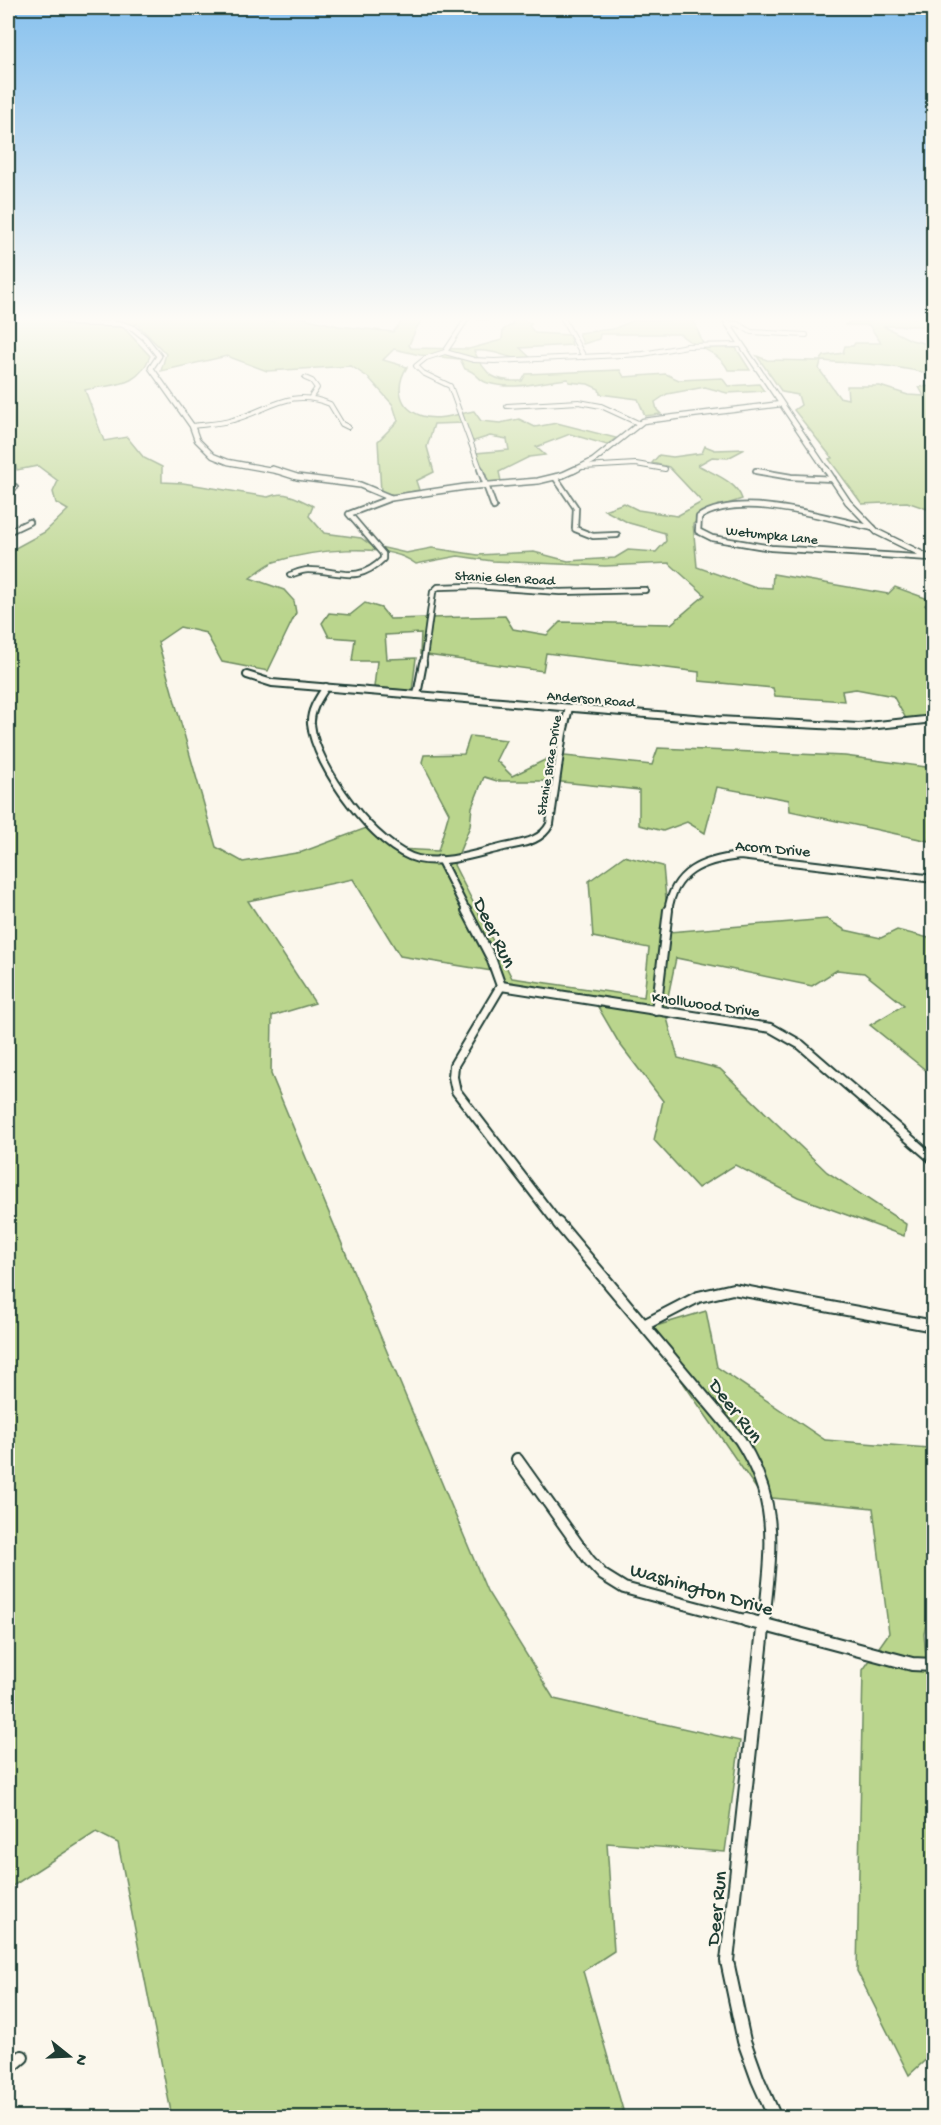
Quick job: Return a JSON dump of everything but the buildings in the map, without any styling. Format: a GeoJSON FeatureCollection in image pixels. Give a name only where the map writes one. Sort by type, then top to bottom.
{"type":"FeatureCollection","features":[{"type":"Feature","properties":{"kind":"street"},"geometry":{"type":"LineString","coordinates":[[186,416],[203,448],[220,460],[269,468],[297,477],[351,483],[391,498]]}},
{"type":"Feature","properties":{"kind":"street"},"geometry":{"type":"LineString","coordinates":[[192,426],[235,420],[244,416]]}},
{"type":"Feature","properties":{"kind":"street"},"geometry":{"type":"LineString","coordinates":[[337,416],[342,424],[348,427]]}},
{"type":"Feature","properties":{"kind":"street"},"geometry":{"type":"LineString","coordinates":[[461,416],[494,507]]}},
{"type":"Feature","properties":{"kind":"street"},"geometry":{"type":"LineString","coordinates":[[623,416],[638,423]]}},
{"type":"Feature","properties":{"kind":"street"},"geometry":{"type":"LineString","coordinates":[[290,575],[307,570],[339,576],[358,575],[368,572],[379,564],[383,559],[382,554],[350,512],[379,504],[391,498],[518,484],[555,477],[583,467],[599,458],[638,423],[679,416]]}},
{"type":"Feature","properties":{"kind":"street"},"geometry":{"type":"LineString","coordinates":[[790,416],[848,502],[873,528],[885,538],[932,559]]}},
{"type":"Feature","properties":{"kind":"street"},"geometry":{"type":"LineString","coordinates":[[583,467],[636,464],[665,469]]}},
{"type":"Feature","properties":{"kind":"street"},"geometry":{"type":"LineString","coordinates":[[756,471],[791,477],[833,479]]}},
{"type":"Feature","properties":{"kind":"street"},"geometry":{"type":"LineString","coordinates":[[555,477],[576,508],[575,529],[593,536],[617,535]]}},
{"type":"Feature","properties":{"kind":"street"},"geometry":{"type":"LineString","coordinates":[[8,489],[15,487]]}},
{"type":"Feature","properties":{"kind":"street","name":"Wetumpka Lane"},"geometry":{"type":"LineString","coordinates":[[873,528],[776,509],[734,506],[716,507],[699,517],[698,531],[716,540],[777,549],[932,559]]}},
{"type":"Feature","properties":{"kind":"street"},"geometry":{"type":"LineString","coordinates":[[8,532],[29,522]]}},
{"type":"Feature","properties":{"kind":"street","name":"Stanie Glen Road"},"geometry":{"type":"LineString","coordinates":[[417,695],[428,637],[433,592],[438,587],[474,586],[560,592],[645,590]]}},
{"type":"Feature","properties":{"kind":"street","name":"Anderson Road"},"geometry":{"type":"LineString","coordinates":[[246,675],[272,683],[718,720],[872,727],[933,719]]}},
{"type":"Feature","properties":{"kind":"street","name":"Stanie Brae Drive"},"geometry":{"type":"LineString","coordinates":[[326,687],[312,710],[311,728],[314,743],[327,772],[362,817],[404,854],[418,859],[440,859],[535,840],[545,834],[554,807],[563,733],[569,708]]}},
{"type":"Feature","properties":{"kind":"street","name":"Acorn Drive"},"geometry":{"type":"LineString","coordinates":[[656,1011],[670,895],[678,879],[693,870],[726,857],[740,856],[933,879]]}},
{"type":"Feature","properties":{"kind":"street","name":"Deer Run"},"geometry":{"type":"LineString","coordinates":[[440,859],[490,958],[501,986],[454,1065],[453,1077],[456,1091],[550,1214],[740,1440],[751,1455],[766,1491],[771,1511],[772,1543],[727,1961],[732,1996],[752,2068],[775,2118]]}},
{"type":"Feature","properties":{"kind":"street","name":"Knollwood Drive"},"geometry":{"type":"LineString","coordinates":[[501,986],[656,1011],[757,1024],[783,1032],[933,1160]]}},
{"type":"Feature","properties":{"kind":"street"},"geometry":{"type":"LineString","coordinates":[[644,1325],[700,1295],[716,1290],[734,1289],[933,1326]]}},
{"type":"Feature","properties":{"kind":"street","name":"Washington Drive"},"geometry":{"type":"LineString","coordinates":[[517,1459],[588,1560],[603,1575],[624,1588],[912,1664],[933,1665]]}},
{"type":"Feature","properties":{"kind":"street"},"geometry":{"type":"LineString","coordinates":[[8,2069],[22,2057]]}},
{"type":"Feature","properties":{"kind":"green space"},"geometry":{"type":"Polygon","coordinates":[[[8,416],[95,416],[104,441],[127,437],[144,458],[162,467],[162,482],[183,483],[268,497],[280,494],[291,496],[313,506],[309,516],[324,533],[361,538],[371,545],[406,553],[432,548],[478,555],[534,552],[568,561],[615,558],[628,550],[656,552],[666,541],[665,533],[629,523],[604,510],[624,503],[638,510],[677,516],[702,502],[669,467],[652,463],[659,455],[673,457],[702,453],[705,446],[715,450],[745,449],[728,458],[712,457],[698,465],[735,487],[742,499],[713,509],[693,524],[697,567],[753,587],[772,588],[773,574],[888,594],[895,587],[931,600],[925,605],[933,609],[933,721],[908,722],[893,696],[856,689],[842,691],[844,701],[775,696],[773,688],[699,681],[699,672],[546,653],[543,671],[420,654],[421,633],[385,635],[387,659],[416,658],[412,691],[374,687],[377,661],[352,661],[355,639],[329,637],[322,623],[329,613],[350,615],[365,603],[381,608],[390,619],[505,616],[513,629],[547,635],[560,622],[671,624],[705,595],[669,563],[605,566],[492,561],[458,556],[416,564],[386,552],[326,551],[274,562],[250,578],[284,590],[294,601],[296,613],[268,671],[222,662],[206,633],[180,627],[158,642],[216,847],[243,862],[302,852],[369,827],[398,849],[438,851],[449,813],[422,762],[424,755],[464,754],[470,736],[506,740],[496,760],[512,776],[555,755],[652,765],[658,748],[845,756],[933,768],[933,810],[929,841],[790,811],[789,800],[717,787],[705,833],[687,822],[663,831],[639,825],[639,790],[552,781],[497,781],[484,777],[472,807],[470,826],[454,865],[512,978],[644,997],[649,948],[593,937],[589,881],[624,856],[663,866],[669,932],[827,919],[845,930],[881,938],[897,930],[933,939],[933,1076],[870,1025],[904,1005],[864,973],[837,970],[812,986],[676,958],[665,1011],[678,1058],[720,1069],[827,1172],[906,1224],[904,1236],[798,1197],[735,1165],[698,1188],[654,1140],[663,1101],[619,1043],[594,1000],[504,983],[498,972],[400,956],[353,879],[248,901],[315,1003],[272,1016],[271,1074],[487,1591],[554,1699],[740,1741],[725,1852],[607,1843],[614,1951],[583,1971],[625,2117],[172,2117],[118,1843],[96,1832],[8,1889],[8,552],[45,532],[68,510],[56,503],[53,492],[58,481],[38,466],[17,470],[8,440],[8,416]]]}},
{"type":"Feature","properties":{"kind":"green space"},"geometry":{"type":"Polygon","coordinates":[[[396,416],[478,416],[481,421],[500,423],[519,419],[535,427],[557,423],[616,438],[607,445],[570,434],[536,447],[545,455],[529,457],[499,472],[501,481],[485,482],[476,453],[509,450],[507,439],[490,436],[471,442],[464,423],[434,424],[427,447],[434,472],[416,481],[419,490],[395,495],[381,492],[378,441],[398,421],[396,416]]]}},
{"type":"Feature","properties":{"kind":"green space"},"geometry":{"type":"Polygon","coordinates":[[[799,416],[933,416],[933,511],[907,502],[862,504],[829,459],[832,458],[799,416]]]}},
{"type":"Feature","properties":{"kind":"green space"},"geometry":{"type":"Polygon","coordinates":[[[706,1311],[717,1367],[825,1440],[933,1447],[933,1587],[924,1634],[934,1747],[934,2057],[931,2055],[909,2075],[857,1971],[863,1670],[889,1633],[873,1508],[762,1497],[646,1329],[706,1311]]]}}]}
